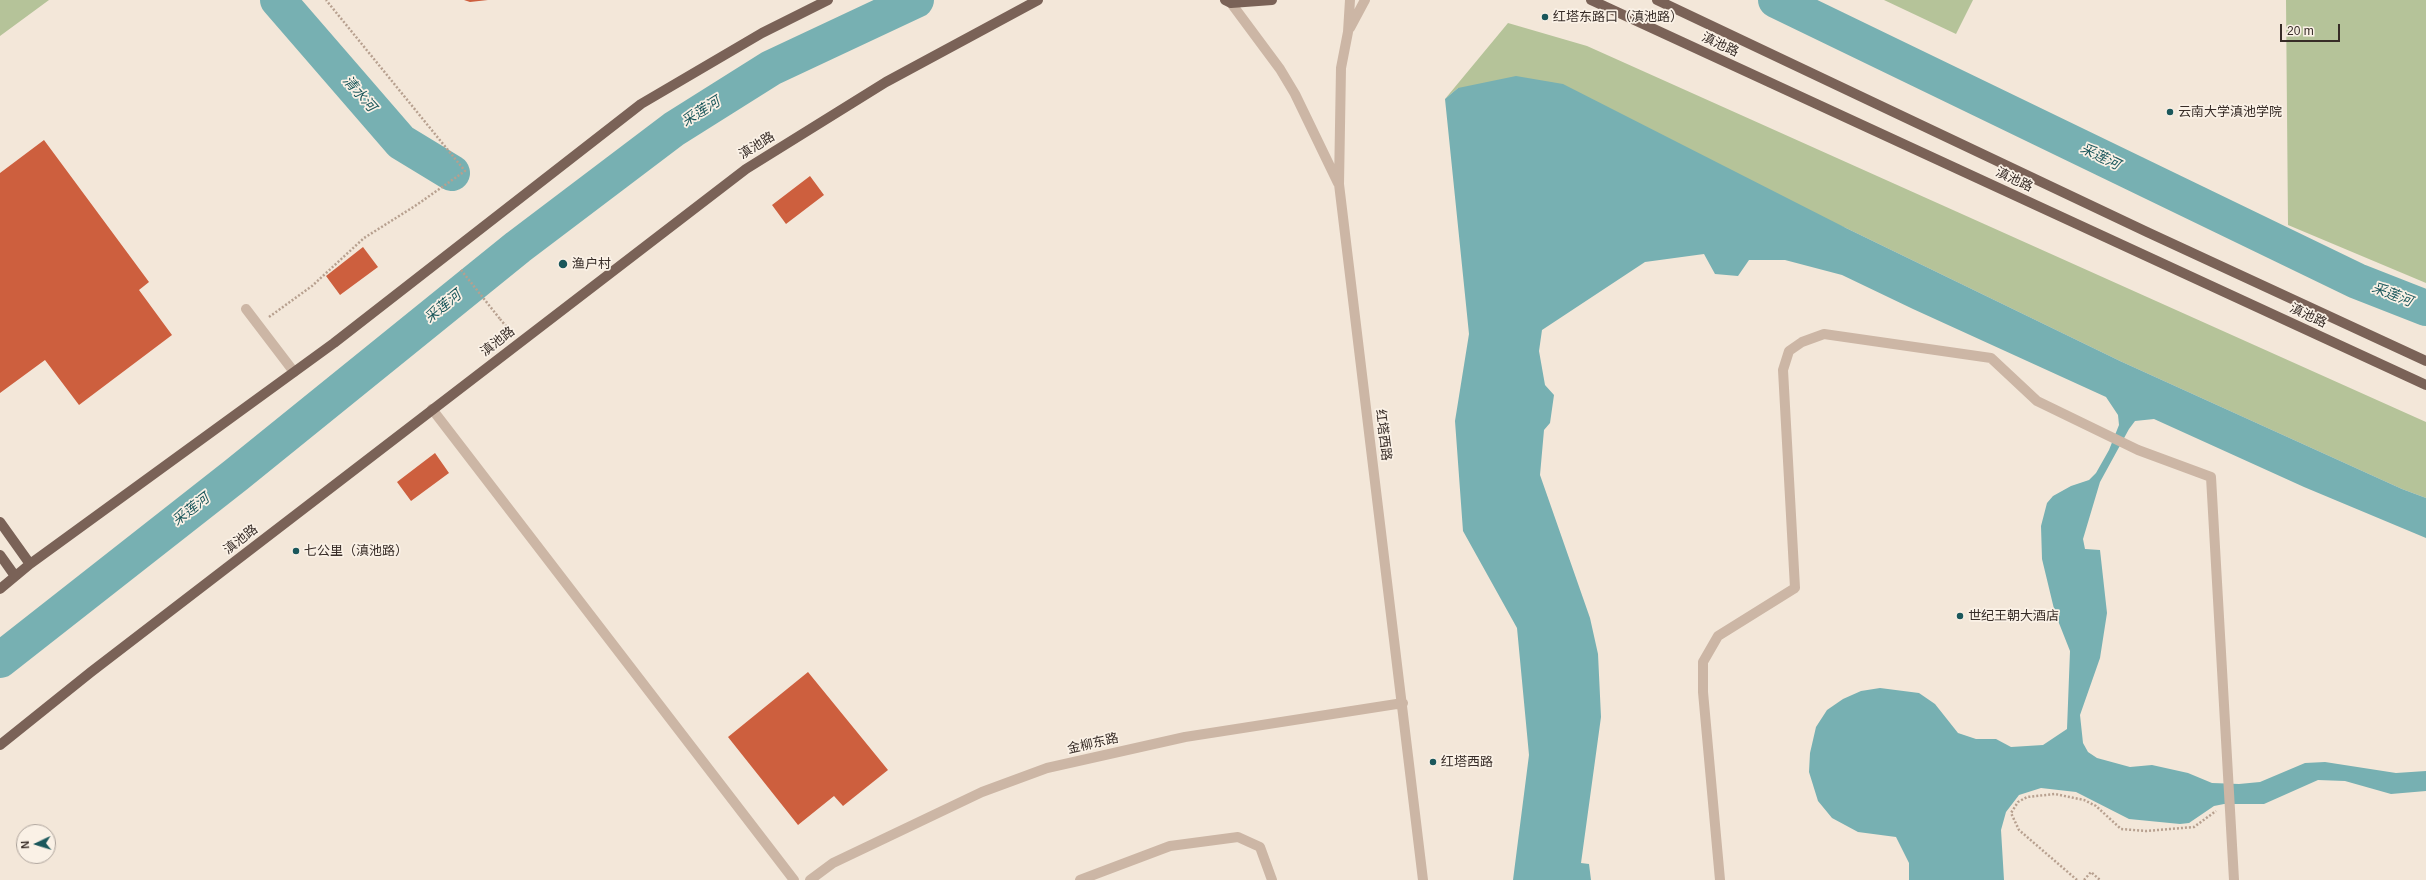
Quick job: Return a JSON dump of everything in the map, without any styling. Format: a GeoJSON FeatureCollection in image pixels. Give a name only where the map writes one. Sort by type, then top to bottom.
{"type":"FeatureCollection","features":[{"type":"Feature","properties":{"kind":"main road"},"geometry":{"type":"LineString","coordinates":[[0,589],[30,564],[294,372],[641,104],[762,33],[828,0]]}},
{"type":"Feature","properties":{"kind":"main road","name":"滇池路"},"geometry":{"type":"LineString","coordinates":[[0,745],[432,409],[746,169],[886,82],[1038,0]]}},
{"type":"Feature","properties":{"kind":"main road"},"geometry":{"type":"LineString","coordinates":[[1228,2],[1272,0]]}},
{"type":"Feature","properties":{"kind":"main road","name":"滇池路"},"geometry":{"type":"LineString","coordinates":[[1591,0],[2426,385]]}},
{"type":"Feature","properties":{"kind":"main road","name":"滇池路"},"geometry":{"type":"LineString","coordinates":[[1658,0],[2147,232],[2426,361]]}},
{"type":"Feature","properties":{"kind":"main road"},"geometry":{"type":"LineString","coordinates":[[0,522],[30,564]]}},
{"type":"Feature","properties":{"kind":"main road"},"geometry":{"type":"LineString","coordinates":[[0,556],[15,576]]}},
{"type":"Feature","properties":{"kind":"street"},"geometry":{"type":"LineString","coordinates":[[1338,184],[1341,68],[1348,32],[1350,0]]}},
{"type":"Feature","properties":{"kind":"street"},"geometry":{"type":"LineString","coordinates":[[1348,32],[1365,0]]}},
{"type":"Feature","properties":{"kind":"street"},"geometry":{"type":"LineString","coordinates":[[1228,2],[1280,69],[1295,94],[1338,184]]}},
{"type":"Feature","properties":{"kind":"street","name":"红塔西路"},"geometry":{"type":"LineString","coordinates":[[1338,184],[1403,703],[1423,880]]}},
{"type":"Feature","properties":{"kind":"street"},"geometry":{"type":"LineString","coordinates":[[246,309],[294,372]]}},
{"type":"Feature","properties":{"kind":"street"},"geometry":{"type":"LineString","coordinates":[[1720,880],[1703,692],[1703,662],[1718,636],[1795,588],[1783,370],[1789,352],[1802,342],[1824,334],[1991,358],[2037,401],[2130,446],[2212,477],[2234,880]]}},
{"type":"Feature","properties":{"kind":"street"},"geometry":{"type":"LineString","coordinates":[[432,409],[794,880]]}},
{"type":"Feature","properties":{"kind":"street","name":"金柳东路"},"geometry":{"type":"LineString","coordinates":[[810,880],[833,863],[982,792],[1047,768],[1185,737],[1403,703]]}},
{"type":"Feature","properties":{"kind":"street"},"geometry":{"type":"LineString","coordinates":[[1080,880],[1170,846],[1238,837],[1260,847],[1272,880]]}},
{"type":"Feature","properties":{"kind":"path"},"geometry":{"type":"LineString","coordinates":[[258,325],[312,286],[364,238],[415,206],[465,171],[326,0]]}},
{"type":"Feature","properties":{"kind":"path"},"geometry":{"type":"LineString","coordinates":[[461,270],[500,319]]}},
{"type":"Feature","properties":{"kind":"path"},"geometry":{"type":"LineString","coordinates":[[2077,880],[2019,830],[2011,813],[2018,802],[2027,797],[2055,794],[2084,800],[2096,806],[2121,829],[2146,831],[2194,827],[2210,814],[2230,810]]}},
{"type":"Feature","properties":{"kind":"path"},"geometry":{"type":"LineString","coordinates":[[2084,880],[2091,872],[2100,880]]}},
{"type":"Feature","properties":{"kind":"green space"},"geometry":{"type":"Polygon","coordinates":[[[0,0],[49,0],[0,36],[0,0]]]}},
{"type":"Feature","properties":{"kind":"green space"},"geometry":{"type":"Polygon","coordinates":[[[1884,0],[1973,0],[1956,34],[1884,0]]]}},
{"type":"Feature","properties":{"kind":"green space"},"geometry":{"type":"Polygon","coordinates":[[[2286,0],[2426,0],[2426,283],[2288,225],[2286,0]]]}},
{"type":"Feature","properties":{"kind":"green space"},"geometry":{"type":"Polygon","coordinates":[[[1508,23],[1587,46],[2426,422],[2426,498],[2402,489],[2120,361],[1846,228],[1458,88],[1445,99],[1508,23]]]}},
{"type":"Feature","properties":{"kind":"water"},"geometry":{"type":"Polygon","coordinates":[[[1516,76],[1563,84],[1846,228],[2120,361],[2402,489],[2426,498],[2426,538],[2304,487],[2154,419],[2135,421],[2129,429],[2100,482],[2083,539],[2085,549],[2100,550],[2107,613],[2100,658],[2080,715],[2083,743],[2088,752],[2097,758],[2130,767],[2152,765],[2188,773],[2212,783],[2239,784],[2260,782],[2305,763],[2325,762],[2396,773],[2426,771],[2426,791],[2391,794],[2345,781],[2318,780],[2264,804],[2224,804],[2214,806],[2189,823],[2180,824],[2129,819],[2076,792],[2041,788],[2019,795],[2006,812],[2001,830],[2004,880],[1909,880],[1909,863],[1896,837],[1858,832],[1832,818],[1818,801],[1809,772],[1810,753],[1816,727],[1827,710],[1843,699],[1861,691],[1880,688],[1919,693],[1935,704],[1958,733],[1976,739],[1996,739],[2011,747],[2043,745],[2067,729],[2070,651],[2055,613],[2042,559],[2041,526],[2047,503],[2053,496],[2071,486],[2089,480],[2096,473],[2109,450],[2119,425],[2118,415],[2106,397],[1842,275],[1785,260],[1749,260],[1738,276],[1715,274],[1704,254],[1645,262],[1542,330],[1539,351],[1545,385],[1554,395],[1550,423],[1544,430],[1540,475],[1590,618],[1598,654],[1601,717],[1581,863],[1589,864],[1591,880],[1513,880],[1529,755],[1517,628],[1463,531],[1455,421],[1469,334],[1445,99],[1458,88],[1516,76]]]}},
{"type":"Feature","properties":{"kind":"building"},"geometry":{"type":"Polygon","coordinates":[[[464,0],[488,0],[470,2],[464,0]]]}},
{"type":"Feature","properties":{"kind":"building"},"geometry":{"type":"Polygon","coordinates":[[[44,140],[149,282],[139,290],[172,335],[79,405],[45,360],[0,393],[0,173],[44,140]]]}},
{"type":"Feature","properties":{"kind":"building"},"geometry":{"type":"Polygon","coordinates":[[[810,176],[824,195],[786,224],[772,205],[810,176]]]}},
{"type":"Feature","properties":{"kind":"building"},"geometry":{"type":"Polygon","coordinates":[[[363,247],[378,267],[340,295],[326,276],[363,247]]]}},
{"type":"Feature","properties":{"kind":"building"},"geometry":{"type":"Polygon","coordinates":[[[435,453],[449,473],[411,501],[397,482],[435,453]]]}},
{"type":"Feature","properties":{"kind":"building"},"geometry":{"type":"Polygon","coordinates":[[[808,672],[888,770],[843,806],[834,796],[798,825],[728,737],[808,672]]]}},
{"type":"Feature","properties":{"kind":"waterway","name":"清水河"},"geometry":{"type":"LineString","coordinates":[[278,0],[401,142],[452,173]]}},
{"type":"Feature","properties":{"kind":"waterway","name":"采莲河"},"geometry":{"type":"LineString","coordinates":[[0,660],[236,475],[518,247],[674,129],[771,68],[916,0]]}},
{"type":"Feature","properties":{"kind":"waterway","name":"采莲河"},"geometry":{"type":"LineString","coordinates":[[1776,0],[2357,281],[2426,308]]}},
{"type":"Feature","properties":{"kind":"place","name":"红塔东路口（滇池路）"},"geometry":{"type":"Point","coordinates":[1545,17]}},
{"type":"Feature","properties":{"kind":"place","name":"云南大学滇池学院"},"geometry":{"type":"Point","coordinates":[2170,112]}},
{"type":"Feature","properties":{"kind":"place","name":"渔户村"},"geometry":{"type":"Point","coordinates":[563,264]}},
{"type":"Feature","properties":{"kind":"place","name":"七公里（滇池路）"},"geometry":{"type":"Point","coordinates":[296,551]}},
{"type":"Feature","properties":{"kind":"place","name":"世纪王朝大酒店"},"geometry":{"type":"Point","coordinates":[1960,616]}},
{"type":"Feature","properties":{"kind":"place","name":"红塔西路"},"geometry":{"type":"Point","coordinates":[1433,762]}}]}
